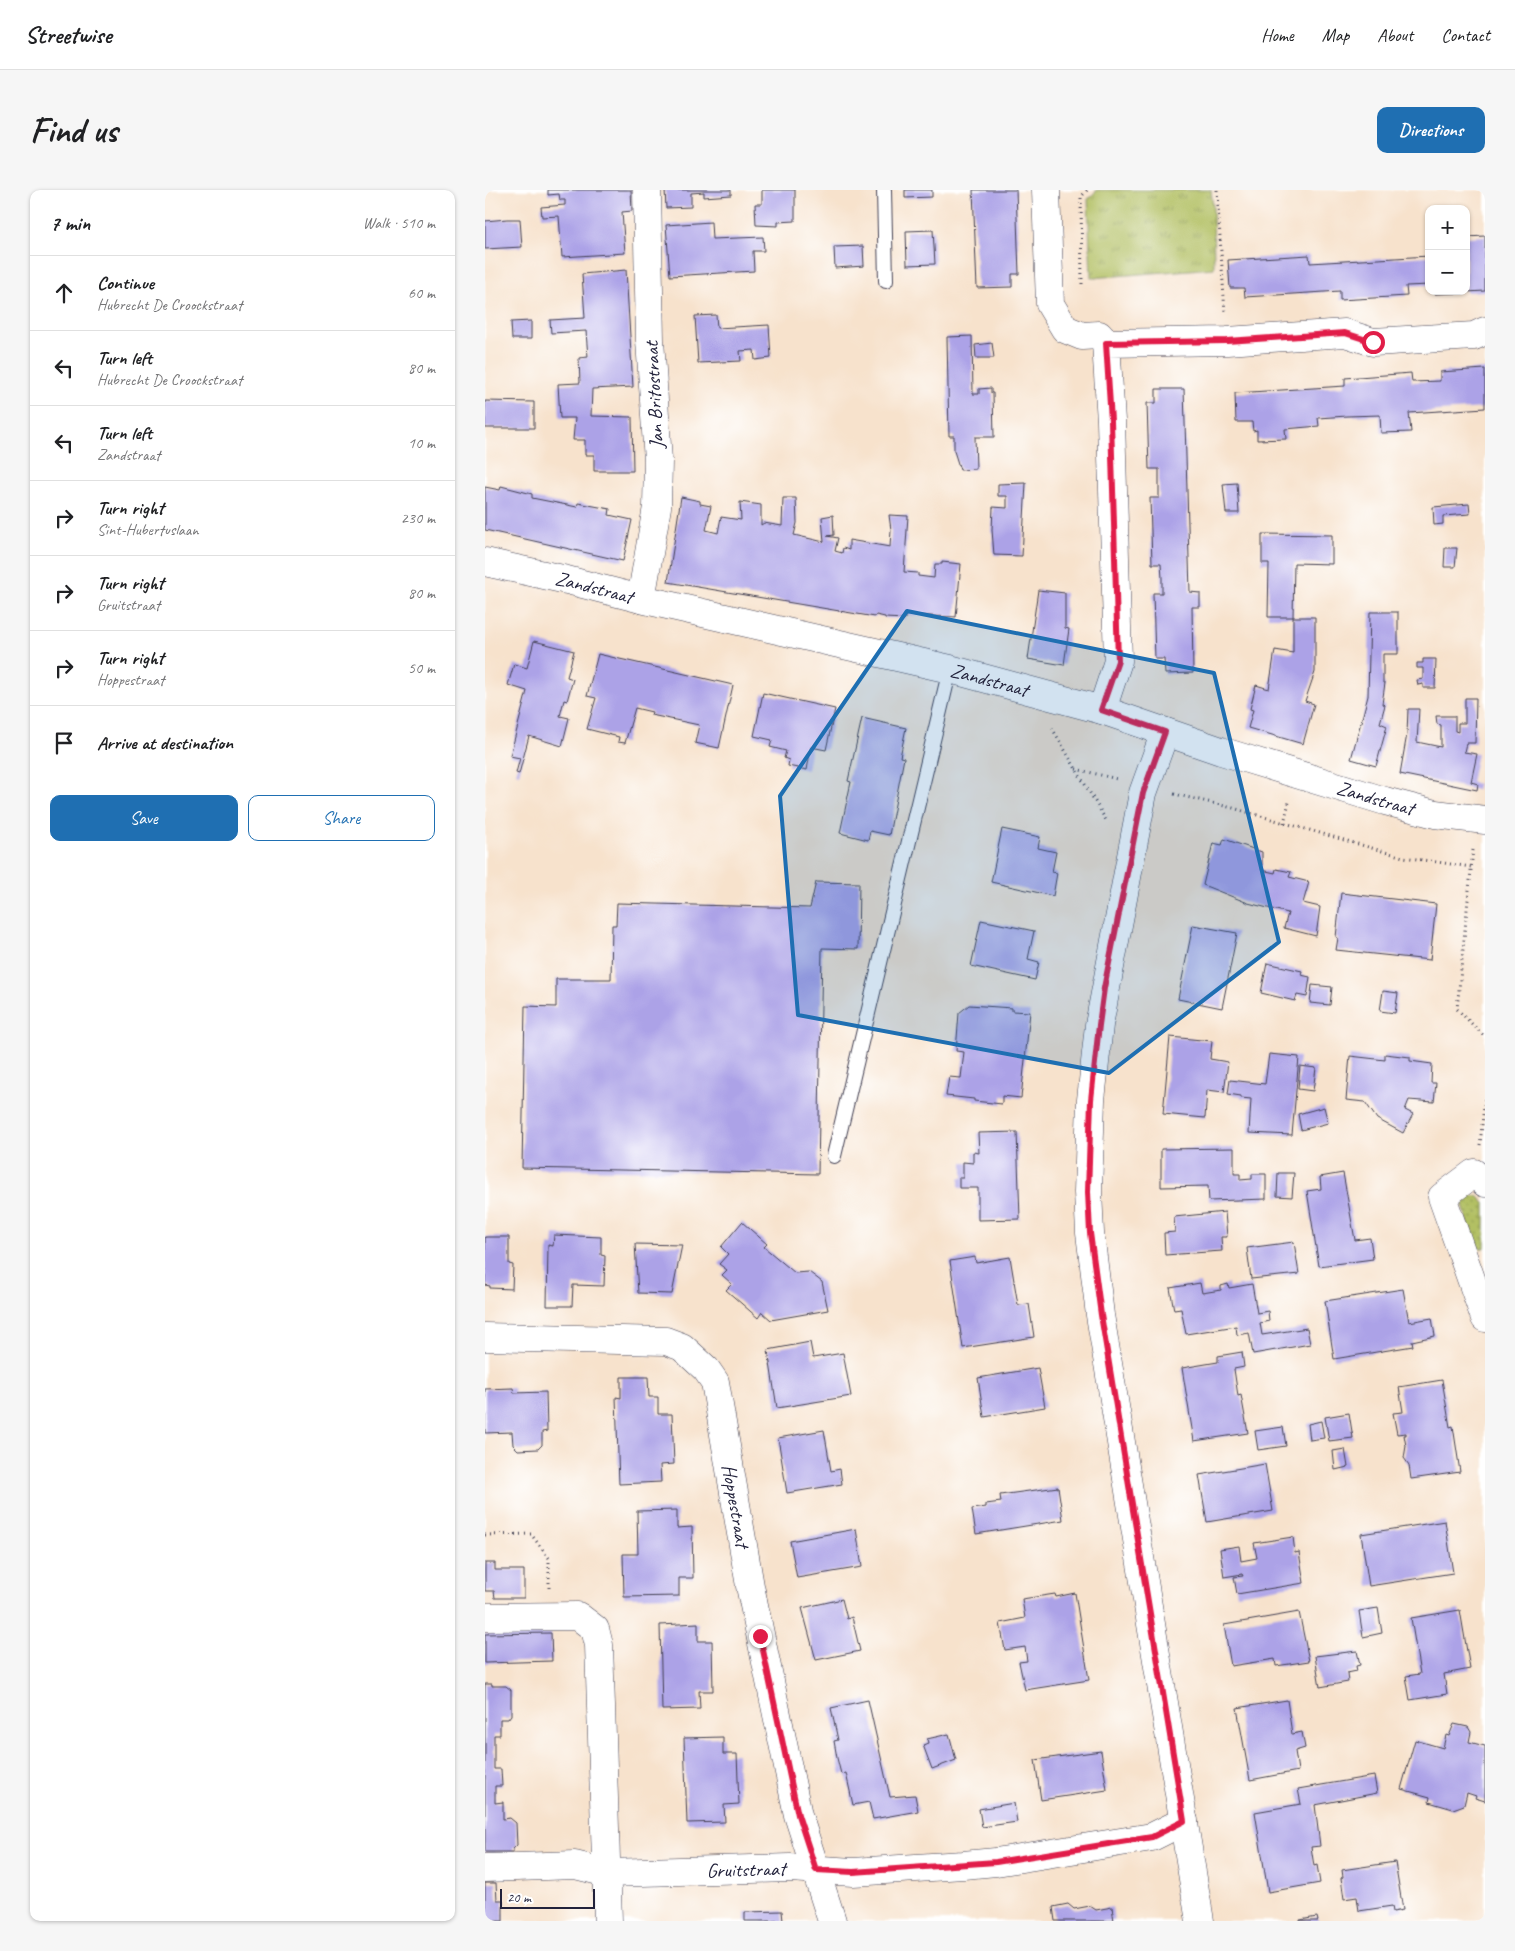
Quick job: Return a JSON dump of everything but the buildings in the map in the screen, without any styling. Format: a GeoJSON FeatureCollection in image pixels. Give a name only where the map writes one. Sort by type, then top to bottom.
{"type":"FeatureCollection","features":[{"type":"Feature","properties":{"kind":"street","name":"Jan Britostraat"},"geometry":{"type":"LineString","coordinates":[[641,599],[657,507],[658,461],[650,340],[647,190]]}},
{"type":"Feature","properties":{"kind":"street"},"geometry":{"type":"LineString","coordinates":[[1046,190],[1050,304],[1065,330],[1082,336],[1099,335],[1106,343],[1111,421],[1118,661],[1101,710]]}},
{"type":"Feature","properties":{"kind":"street"},"geometry":{"type":"LineString","coordinates":[[1106,343],[1227,341],[1345,333],[1373,342],[1474,336],[1485,331]]}},
{"type":"Feature","properties":{"kind":"street","name":"Zandstraat"},"geometry":{"type":"LineString","coordinates":[[485,562],[950,669],[1101,710],[1385,801],[1435,814],[1485,820]]}},
{"type":"Feature","properties":{"kind":"street"},"geometry":{"type":"LineString","coordinates":[[1165,732],[1146,787],[1101,1007],[1091,1100],[1088,1192],[1090,1233],[1101,1315],[1200,1921]]}},
{"type":"Feature","properties":{"kind":"street"},"geometry":{"type":"LineString","coordinates":[[1480,1178],[1442,1197],[1485,1318]]}},
{"type":"Feature","properties":{"kind":"street","name":"Hoppestraat"},"geometry":{"type":"LineString","coordinates":[[485,1337],[666,1341],[682,1347],[706,1369],[715,1382],[760,1636],[798,1815],[832,1921]]}},
{"type":"Feature","properties":{"kind":"street"},"geometry":{"type":"LineString","coordinates":[[485,1617],[578,1616],[595,1629],[599,1645],[608,1921]]}},
{"type":"Feature","properties":{"kind":"street","name":"Gruitstraat"},"geometry":{"type":"LineString","coordinates":[[485,1868],[575,1866],[607,1873],[790,1868],[853,1872],[996,1862],[1152,1837],[1184,1821]]}},
{"type":"Feature","properties":{"kind":"lane"},"geometry":{"type":"LineString","coordinates":[[884,190],[887,281]]}},
{"type":"Feature","properties":{"kind":"lane"},"geometry":{"type":"LineString","coordinates":[[834,1156],[950,669]]}},
{"type":"Feature","properties":{"kind":"path"},"geometry":{"type":"LineString","coordinates":[[1082,286],[1081,196],[1087,190]]}},
{"type":"Feature","properties":{"kind":"path"},"geometry":{"type":"LineString","coordinates":[[1217,190],[1227,341]]}},
{"type":"Feature","properties":{"kind":"path"},"geometry":{"type":"LineString","coordinates":[[1057,725],[1049,723],[1111,829]]}},
{"type":"Feature","properties":{"kind":"path"},"geometry":{"type":"LineString","coordinates":[[1076,769],[1284,823],[1403,857],[1471,867]]}},
{"type":"Feature","properties":{"kind":"path"},"geometry":{"type":"LineString","coordinates":[[1284,823],[1290,799]]}},
{"type":"Feature","properties":{"kind":"path"},"geometry":{"type":"LineString","coordinates":[[1463,848],[1479,852]]}},
{"type":"Feature","properties":{"kind":"path"},"geometry":{"type":"LineString","coordinates":[[1473,850],[1457,1010],[1485,1037]]}},
{"type":"Feature","properties":{"kind":"path"},"geometry":{"type":"LineString","coordinates":[[1480,1178],[1480,1144],[1485,1096]]}},
{"type":"Feature","properties":{"kind":"path"},"geometry":{"type":"LineString","coordinates":[[485,1535],[531,1534],[549,1558],[550,1616]]}},
{"type":"Feature","properties":{"kind":"highlighted area"},"geometry":{"type":"Polygon","coordinates":[[[907,611],[1214,673],[1279,942],[1109,1073],[798,1015],[780,796],[907,611]]]}},
{"type":"Feature","properties":{"kind":"green space"},"geometry":{"type":"Polygon","coordinates":[[[1097,190],[1211,190],[1214,268],[1091,278],[1088,199],[1097,190]]]}},
{"type":"Feature","properties":{"kind":"green space"},"geometry":{"type":"Polygon","coordinates":[[[1471,1195],[1478,1196],[1485,1203],[1485,1248],[1476,1248],[1463,1206],[1466,1198],[1471,1195]]]}},
{"type":"Feature","properties":{"kind":"route"},"geometry":{"type":"LineString","coordinates":[[760,1636],[798,1815],[816,1870],[853,1872],[996,1862],[1152,1837],[1184,1821],[1101,1315],[1090,1233],[1088,1192],[1091,1100],[1101,1007],[1143,793],[1165,732],[1101,710],[1118,661],[1111,421],[1106,343],[1227,341],[1345,333],[1373,342]]}}]}
